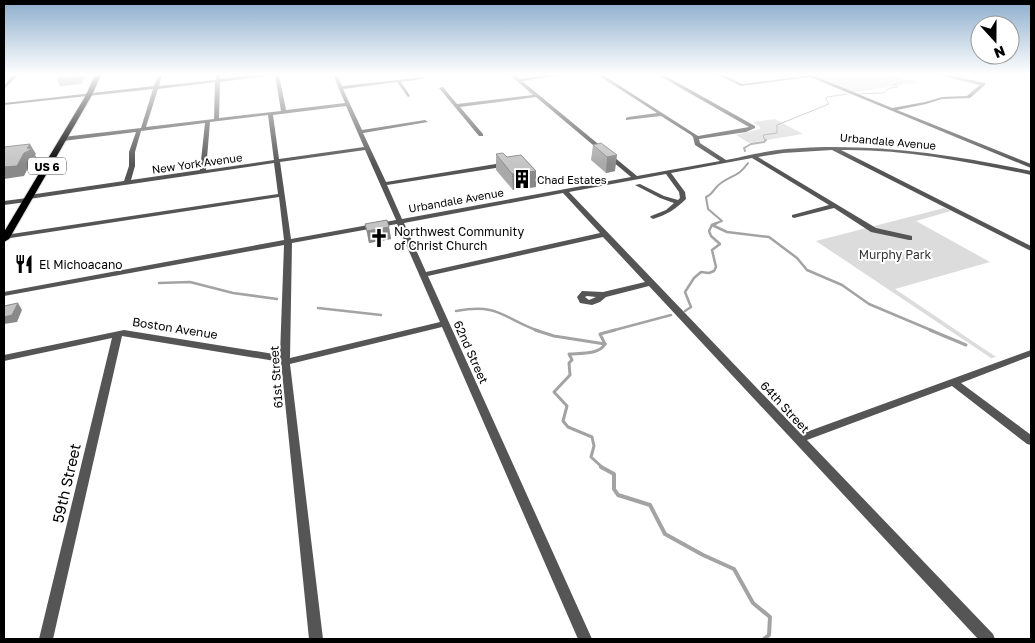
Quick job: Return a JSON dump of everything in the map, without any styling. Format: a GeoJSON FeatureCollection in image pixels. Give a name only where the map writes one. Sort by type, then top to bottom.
{"type":"FeatureCollection","features":[{"type":"Feature","properties":{"kind":"main road","name":"US 6"},"geometry":{"type":"LineString","coordinates":[[4,239],[83,105]]}},
{"type":"Feature","properties":{"kind":"street"},"geometry":{"type":"LineString","coordinates":[[127,183],[132,166],[132,152],[150,105]]}},
{"type":"Feature","properties":{"kind":"street"},"geometry":{"type":"LineString","coordinates":[[216,120],[217,105]]}},
{"type":"Feature","properties":{"kind":"street"},"geometry":{"type":"LineString","coordinates":[[283,105],[284,112]]}},
{"type":"Feature","properties":{"kind":"street"},"geometry":{"type":"LineString","coordinates":[[63,139],[340,105]]}},
{"type":"Feature","properties":{"kind":"street","name":"62nd Street"},"geometry":{"type":"LineString","coordinates":[[348,105],[585,639]]}},
{"type":"Feature","properties":{"kind":"street"},"geometry":{"type":"LineString","coordinates":[[456,106],[464,105]]}},
{"type":"Feature","properties":{"kind":"street"},"geometry":{"type":"LineString","coordinates":[[547,105],[637,182],[656,195],[680,202]]}},
{"type":"Feature","properties":{"kind":"street"},"geometry":{"type":"LineString","coordinates":[[647,105],[697,138],[753,128],[715,105]]}},
{"type":"Feature","properties":{"kind":"street"},"geometry":{"type":"LineString","coordinates":[[881,105],[1031,166]]}},
{"type":"Feature","properties":{"kind":"street"},"geometry":{"type":"LineString","coordinates":[[891,109],[919,105]]}},
{"type":"Feature","properties":{"kind":"street"},"geometry":{"type":"LineString","coordinates":[[456,106],[481,135]]}},
{"type":"Feature","properties":{"kind":"street","name":"61st Street"},"geometry":{"type":"LineString","coordinates":[[270,113],[288,242],[285,360],[316,639]]}},
{"type":"Feature","properties":{"kind":"street"},"geometry":{"type":"LineString","coordinates":[[628,119],[661,114]]}},
{"type":"Feature","properties":{"kind":"street"},"geometry":{"type":"LineString","coordinates":[[203,172],[208,121]]}},
{"type":"Feature","properties":{"kind":"street"},"geometry":{"type":"LineString","coordinates":[[360,132],[425,122]]}},
{"type":"Feature","properties":{"kind":"street"},"geometry":{"type":"LineString","coordinates":[[697,138],[697,144],[724,162]]}},
{"type":"Feature","properties":{"kind":"street","name":"New York Avenue"},"geometry":{"type":"LineString","coordinates":[[4,203],[368,148]]}},
{"type":"Feature","properties":{"kind":"street"},"geometry":{"type":"LineString","coordinates":[[832,148],[1031,249]]}},
{"type":"Feature","properties":{"kind":"street","name":"Urbandale Avenue"},"geometry":{"type":"LineString","coordinates":[[4,294],[564,191],[637,182],[667,172],[783,151],[832,148],[905,151],[977,162],[1031,174]]}},
{"type":"Feature","properties":{"kind":"street"},"geometry":{"type":"LineString","coordinates":[[752,156],[874,230],[909,238]]}},
{"type":"Feature","properties":{"kind":"street"},"geometry":{"type":"LineString","coordinates":[[384,184],[502,165]]}},
{"type":"Feature","properties":{"kind":"street"},"geometry":{"type":"LineString","coordinates":[[653,216],[668,211],[683,198],[682,192],[667,172]]}},
{"type":"Feature","properties":{"kind":"street","name":"64th Street"},"geometry":{"type":"LineString","coordinates":[[564,191],[988,639]]}},
{"type":"Feature","properties":{"kind":"street"},"geometry":{"type":"LineString","coordinates":[[4,239],[282,195]]}},
{"type":"Feature","properties":{"kind":"street"},"geometry":{"type":"LineString","coordinates":[[794,216],[835,206]]}},
{"type":"Feature","properties":{"kind":"street"},"geometry":{"type":"LineString","coordinates":[[424,275],[605,234]]}},
{"type":"Feature","properties":{"kind":"street"},"geometry":{"type":"LineString","coordinates":[[603,294],[651,283]]}},
{"type":"Feature","properties":{"kind":"street","name":"Boston Avenue"},"geometry":{"type":"LineString","coordinates":[[4,358],[118,334],[131,333],[285,360],[445,324]]}},
{"type":"Feature","properties":{"kind":"street","name":"59th Street"},"geometry":{"type":"LineString","coordinates":[[46,639],[118,334]]}},
{"type":"Feature","properties":{"kind":"street"},"geometry":{"type":"LineString","coordinates":[[798,439],[1031,353]]}},
{"type":"Feature","properties":{"kind":"street"},"geometry":{"type":"LineString","coordinates":[[953,382],[1031,441]]}},
{"type":"Feature","properties":{"kind":"green space"},"geometry":{"type":"Polygon","coordinates":[[[775,119],[803,134],[749,143],[736,135],[760,129],[753,122],[775,119]]]}},
{"type":"Feature","properties":{"kind":"green space","name":"Murphy Park"},"geometry":{"type":"Polygon","coordinates":[[[944,208],[951,211],[916,221],[990,262],[895,289],[996,357],[991,358],[816,241],[944,208]]]}},
{"type":"Feature","properties":{"kind":"building"},"geometry":{"type":"Polygon","coordinates":[[[601,143],[617,155],[607,157],[593,145],[601,143]]]}},
{"type":"Feature","properties":{"kind":"building"},"geometry":{"type":"Polygon","coordinates":[[[30,144],[27,148],[32,149],[24,153],[17,166],[4,167],[4,147],[30,144]]]}},
{"type":"Feature","properties":{"kind":"building"},"geometry":{"type":"Polygon","coordinates":[[[503,153],[507,157],[521,155],[536,171],[512,174],[496,154],[503,153]]]}},
{"type":"Feature","properties":{"kind":"building"},"geometry":{"type":"Polygon","coordinates":[[[387,220],[389,227],[367,231],[365,224],[387,220]]]}},
{"type":"Feature","properties":{"kind":"building"},"geometry":{"type":"Polygon","coordinates":[[[18,303],[12,315],[4,317],[4,306],[18,303]]]}},
{"type":"Feature","properties":{"kind":"waterway"},"geometry":{"type":"LineString","coordinates":[[765,141],[763,135],[777,133],[777,125],[827,105]]}},
{"type":"Feature","properties":{"kind":"waterway"},"geometry":{"type":"LineString","coordinates":[[745,151],[744,148],[751,144],[765,141]]}},
{"type":"Feature","properties":{"kind":"waterway"},"geometry":{"type":"LineString","coordinates":[[714,224],[722,221],[708,209],[706,197],[725,180],[741,171],[748,163]]}},
{"type":"Feature","properties":{"kind":"waterway"},"geometry":{"type":"LineString","coordinates":[[712,225],[717,223]]}},
{"type":"Feature","properties":{"kind":"waterway"},"geometry":{"type":"LineString","coordinates":[[685,311],[691,307],[685,292],[694,278],[701,272],[709,273],[714,271],[716,267],[712,250],[720,244],[711,236],[709,231],[712,225]]}},
{"type":"Feature","properties":{"kind":"waterway"},"geometry":{"type":"LineString","coordinates":[[712,225],[727,232],[769,237],[797,258],[807,270],[842,285],[869,304],[933,331]]}},
{"type":"Feature","properties":{"kind":"waterway"},"geometry":{"type":"LineString","coordinates":[[159,283],[190,282],[233,293],[277,299]]}},
{"type":"Feature","properties":{"kind":"waterway"},"geometry":{"type":"LineString","coordinates":[[318,308],[381,315]]}},
{"type":"Feature","properties":{"kind":"waterway"},"geometry":{"type":"LineString","coordinates":[[456,311],[471,309],[492,310],[539,331]]}},
{"type":"Feature","properties":{"kind":"waterway"},"geometry":{"type":"LineString","coordinates":[[611,331],[671,315]]}},
{"type":"Feature","properties":{"kind":"waterway"},"geometry":{"type":"LineString","coordinates":[[535,330],[554,336],[605,344]]}},
{"type":"Feature","properties":{"kind":"waterway"},"geometry":{"type":"LineString","coordinates":[[605,344],[600,334],[615,330]]}},
{"type":"Feature","properties":{"kind":"waterway"},"geometry":{"type":"LineString","coordinates":[[930,330],[966,345]]}},
{"type":"Feature","properties":{"kind":"waterway"},"geometry":{"type":"LineString","coordinates":[[603,468],[591,457],[594,446],[592,437],[568,427],[563,421],[567,406],[554,392],[570,375],[569,363],[572,360],[569,354],[594,352],[605,344]]}},
{"type":"Feature","properties":{"kind":"waterway"},"geometry":{"type":"LineString","coordinates":[[601,467],[614,474],[614,489],[618,495],[650,505],[665,534],[703,555],[734,569],[753,603],[770,617],[769,635],[764,639]]}},
{"type":"Feature","properties":{"kind":"place","name":"Chad Estates"},"geometry":{"type":"Point","coordinates":[522,179]}},
{"type":"Feature","properties":{"kind":"place","name":"Northwest Community of Christ Church"},"geometry":{"type":"Point","coordinates":[379,238]}},
{"type":"Feature","properties":{"kind":"place","name":"El Michoacano"},"geometry":{"type":"Point","coordinates":[24,264]}}]}
